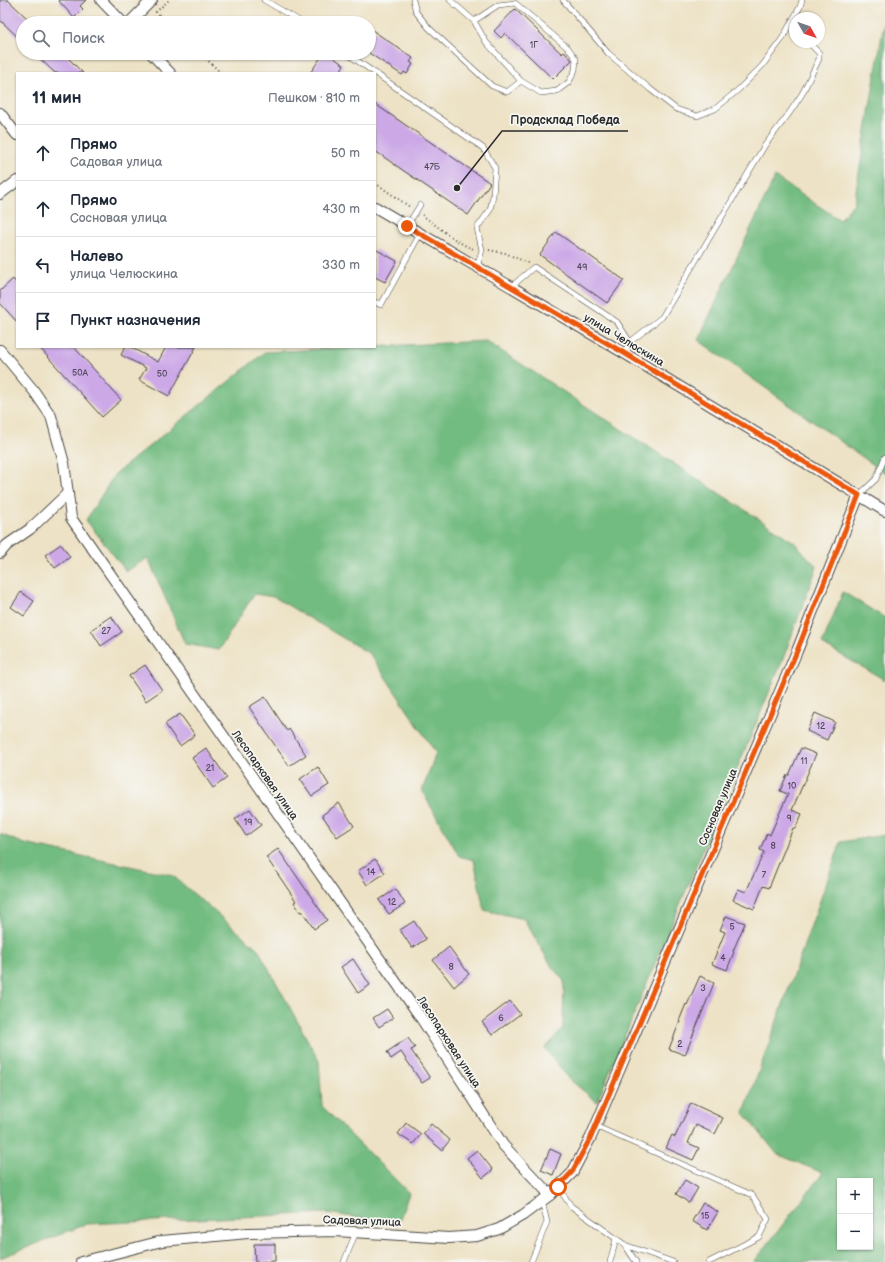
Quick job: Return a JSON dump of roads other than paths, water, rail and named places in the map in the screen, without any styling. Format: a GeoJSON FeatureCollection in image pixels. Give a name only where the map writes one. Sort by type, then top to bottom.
{"type":"FeatureCollection","features":[{"type":"Feature","properties":{"kind":"street"},"geometry":{"type":"LineString","coordinates":[[101,0],[116,16]]}},
{"type":"Feature","properties":{"kind":"street"},"geometry":{"type":"LineString","coordinates":[[136,16],[152,0]]}},
{"type":"Feature","properties":{"kind":"street"},"geometry":{"type":"LineString","coordinates":[[157,60],[168,72]]}},
{"type":"Feature","properties":{"kind":"street"},"geometry":{"type":"LineString","coordinates":[[0,113],[16,134]]}},
{"type":"Feature","properties":{"kind":"street"},"geometry":{"type":"LineString","coordinates":[[0,194],[16,182]]}},
{"type":"Feature","properties":{"kind":"street","name":"улица Челюскина"},"geometry":{"type":"LineString","coordinates":[[376,208],[624,353],[885,511]]}},
{"type":"Feature","properties":{"kind":"street","name":"Лесопарковая улица"},"geometry":{"type":"LineString","coordinates":[[0,350],[34,391],[51,416],[64,463],[71,518],[419,1015],[503,1145],[546,1198]]}},
{"type":"Feature","properties":{"kind":"street"},"geometry":{"type":"LineString","coordinates":[[0,553],[7,544],[30,529],[68,493]]}},
{"type":"Feature","properties":{"kind":"street","name":"Сосновая улица"},"geometry":{"type":"LineString","coordinates":[[596,1126],[794,658],[859,495]]}},
{"type":"Feature","properties":{"kind":"street","name":"Садовая улица"},"geometry":{"type":"LineString","coordinates":[[81,1262],[162,1241],[248,1233],[336,1231],[449,1238],[477,1236],[499,1229],[523,1215],[558,1187],[572,1172],[596,1126]]}},
{"type":"Feature","properties":{"kind":"lane"},"geometry":{"type":"LineString","coordinates":[[264,0],[292,16]]}},
{"type":"Feature","properties":{"kind":"lane"},"geometry":{"type":"LineString","coordinates":[[414,0],[416,12],[429,28],[492,86],[508,92],[521,81]]}},
{"type":"Feature","properties":{"kind":"lane"},"geometry":{"type":"LineString","coordinates":[[450,0],[474,21],[486,42],[521,81],[541,92],[556,91],[569,82],[575,70],[576,59],[568,48],[515,2],[498,5],[474,21]]}},
{"type":"Feature","properties":{"kind":"lane"},"geometry":{"type":"LineString","coordinates":[[563,0],[608,53],[676,109],[697,116],[715,109],[738,90],[762,66],[789,30]]}},
{"type":"Feature","properties":{"kind":"lane"},"geometry":{"type":"LineString","coordinates":[[798,12],[802,0]]}},
{"type":"Feature","properties":{"kind":"lane"},"geometry":{"type":"LineString","coordinates":[[624,353],[630,342],[662,317],[766,145],[788,116],[802,94],[819,60],[819,53],[814,48]]}},
{"type":"Feature","properties":{"kind":"lane"},"geometry":{"type":"LineString","coordinates":[[356,60],[374,72]]}},
{"type":"Feature","properties":{"kind":"lane"},"geometry":{"type":"LineString","coordinates":[[376,74],[483,148],[495,168],[493,196],[490,210],[477,228],[482,250],[477,267]]}},
{"type":"Feature","properties":{"kind":"lane"},"geometry":{"type":"LineString","coordinates":[[407,226],[420,205]]}},
{"type":"Feature","properties":{"kind":"lane"},"geometry":{"type":"LineString","coordinates":[[376,302],[381,305],[420,234]]}},
{"type":"Feature","properties":{"kind":"lane"},"geometry":{"type":"LineString","coordinates":[[511,287],[534,267],[617,322],[630,342]]}},
{"type":"Feature","properties":{"kind":"lane"},"geometry":{"type":"LineString","coordinates":[[859,495],[876,479],[885,457]]}},
{"type":"Feature","properties":{"kind":"lane"},"geometry":{"type":"LineString","coordinates":[[596,1126],[752,1195],[768,1219],[759,1237],[709,1262]]}},
{"type":"Feature","properties":{"kind":"lane"},"geometry":{"type":"LineString","coordinates":[[558,1187],[571,1206],[625,1245],[673,1262]]}},
{"type":"Feature","properties":{"kind":"lane"},"geometry":{"type":"LineString","coordinates":[[530,1262],[547,1222],[546,1198]]}},
{"type":"Feature","properties":{"kind":"lane"},"geometry":{"type":"LineString","coordinates":[[344,1262],[356,1232]]}},
{"type":"Feature","properties":{"kind":"lane"},"geometry":{"type":"LineString","coordinates":[[610,1262],[616,1239]]}},
{"type":"Feature","properties":{"kind":"lane"},"geometry":{"type":"LineString","coordinates":[[625,1245],[636,1262]]}},
{"type":"Feature","properties":{"kind":"place","name":"Продсклад Победа"},"geometry":{"type":"Point","coordinates":[457,188]}}]}
